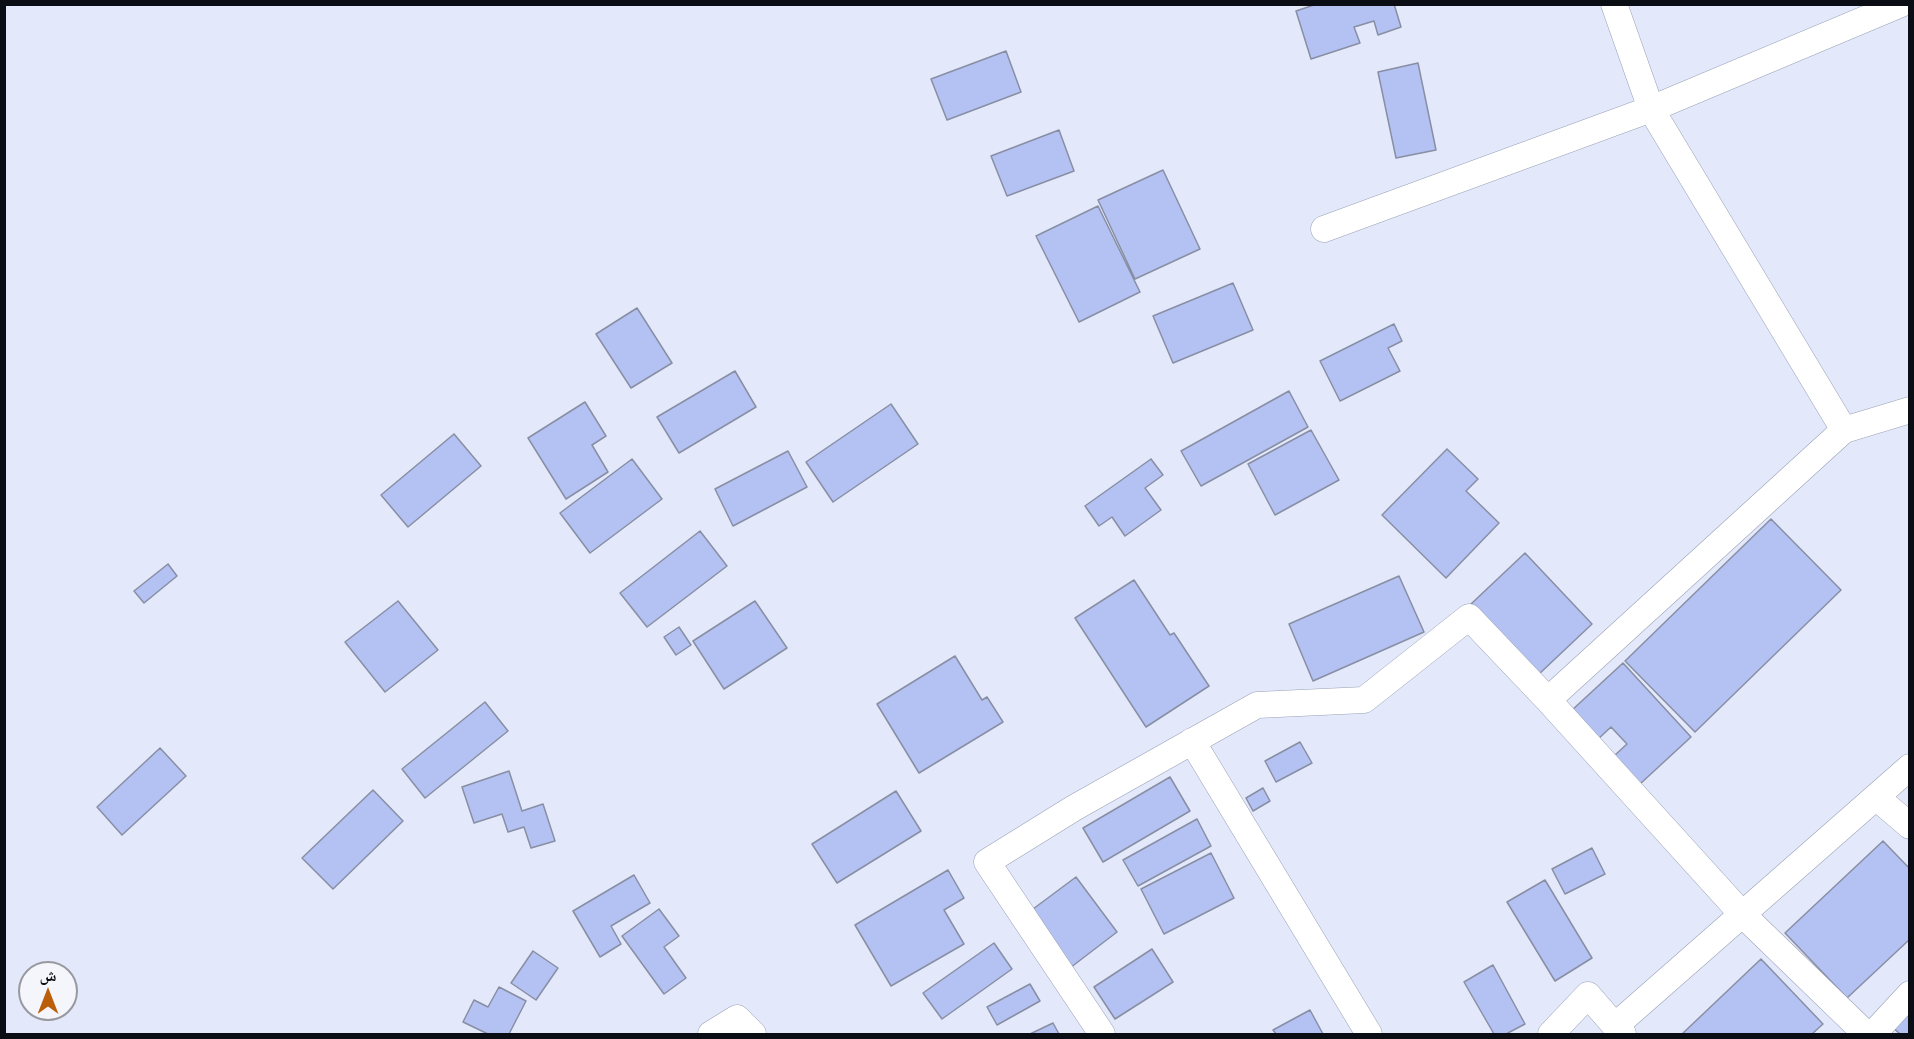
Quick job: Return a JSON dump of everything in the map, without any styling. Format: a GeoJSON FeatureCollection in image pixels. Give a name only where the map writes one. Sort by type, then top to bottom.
{"type":"FeatureCollection","features":[{"type":"Feature","properties":{"kind":"street"},"geometry":{"type":"LineString","coordinates":[[1614,4],[1651,109],[1844,430]]}},
{"type":"Feature","properties":{"kind":"street"},"geometry":{"type":"LineString","coordinates":[[1324,229],[1651,109],[1901,4]]}},
{"type":"Feature","properties":{"kind":"street"},"geometry":{"type":"LineString","coordinates":[[1548,700],[1844,430],[1910,410]]}},
{"type":"Feature","properties":{"kind":"street"},"geometry":{"type":"LineString","coordinates":[[1102,1035],[987,862],[1074,808],[1257,705],[1364,700],[1469,618],[1548,700],[1742,914],[1866,1035]]}},
{"type":"Feature","properties":{"kind":"street"},"geometry":{"type":"LineString","coordinates":[[1192,741],[1369,1035]]}},
{"type":"Feature","properties":{"kind":"street"},"geometry":{"type":"LineString","coordinates":[[1551,1035],[1588,995],[1619,1030],[1742,914],[1910,767]]}},
{"type":"Feature","properties":{"kind":"street"},"geometry":{"type":"LineString","coordinates":[[1876,797],[1910,826]]}},
{"type":"Feature","properties":{"kind":"street"},"geometry":{"type":"LineString","coordinates":[[1874,1035],[1910,994]]}},
{"type":"Feature","properties":{"kind":"street"},"geometry":{"type":"LineString","coordinates":[[711,1035],[737,1018],[753,1035]]}},
{"type":"Feature","properties":{"kind":"building"},"geometry":{"type":"Polygon","coordinates":[[[1317,4],[1394,4],[1401,27],[1378,35],[1374,21],[1354,27],[1360,43],[1311,59],[1296,11],[1317,4]]]}},
{"type":"Feature","properties":{"kind":"building"},"geometry":{"type":"Polygon","coordinates":[[[1006,51],[1021,92],[947,120],[931,79],[1006,51]]]}},
{"type":"Feature","properties":{"kind":"building"},"geometry":{"type":"Polygon","coordinates":[[[1418,63],[1436,150],[1396,158],[1378,72],[1418,63]]]}},
{"type":"Feature","properties":{"kind":"building"},"geometry":{"type":"Polygon","coordinates":[[[1059,130],[1074,171],[1007,196],[991,156],[1059,130]]]}},
{"type":"Feature","properties":{"kind":"building"},"geometry":{"type":"Polygon","coordinates":[[[1163,170],[1200,249],[1135,279],[1098,200],[1163,170]]]}},
{"type":"Feature","properties":{"kind":"building"},"geometry":{"type":"Polygon","coordinates":[[[1098,206],[1140,292],[1079,322],[1036,236],[1098,206]]]}},
{"type":"Feature","properties":{"kind":"building"},"geometry":{"type":"Polygon","coordinates":[[[1233,283],[1253,330],[1173,363],[1153,316],[1233,283]]]}},
{"type":"Feature","properties":{"kind":"building"},"geometry":{"type":"Polygon","coordinates":[[[637,308],[672,363],[631,388],[596,334],[637,308]]]}},
{"type":"Feature","properties":{"kind":"building"},"geometry":{"type":"Polygon","coordinates":[[[1394,324],[1402,341],[1388,348],[1400,371],[1340,401],[1320,361],[1394,324]]]}},
{"type":"Feature","properties":{"kind":"building"},"geometry":{"type":"Polygon","coordinates":[[[735,371],[756,407],[679,453],[657,417],[735,371]]]}},
{"type":"Feature","properties":{"kind":"building"},"geometry":{"type":"Polygon","coordinates":[[[1289,391],[1308,427],[1201,486],[1181,451],[1289,391]]]}},
{"type":"Feature","properties":{"kind":"building"},"geometry":{"type":"Polygon","coordinates":[[[585,402],[606,436],[592,445],[608,472],[566,499],[528,438],[585,402]]]}},
{"type":"Feature","properties":{"kind":"building"},"geometry":{"type":"Polygon","coordinates":[[[891,404],[918,444],[833,502],[806,462],[891,404]]]}},
{"type":"Feature","properties":{"kind":"building"},"geometry":{"type":"Polygon","coordinates":[[[1311,430],[1339,480],[1275,515],[1248,464],[1311,430]]]}},
{"type":"Feature","properties":{"kind":"building"},"geometry":{"type":"Polygon","coordinates":[[[454,434],[481,466],[408,527],[381,495],[454,434]]]}},
{"type":"Feature","properties":{"kind":"building"},"geometry":{"type":"Polygon","coordinates":[[[1447,449],[1478,479],[1466,491],[1499,523],[1446,578],[1382,515],[1447,449]]]}},
{"type":"Feature","properties":{"kind":"building"},"geometry":{"type":"Polygon","coordinates":[[[788,451],[807,487],[733,526],[715,489],[788,451]]]}},
{"type":"Feature","properties":{"kind":"building"},"geometry":{"type":"Polygon","coordinates":[[[632,459],[662,499],[590,553],[560,513],[632,459]]]}},
{"type":"Feature","properties":{"kind":"building"},"geometry":{"type":"Polygon","coordinates":[[[1151,459],[1163,475],[1145,488],[1161,510],[1125,536],[1112,517],[1099,526],[1085,506],[1151,459]]]}},
{"type":"Feature","properties":{"kind":"building"},"geometry":{"type":"Polygon","coordinates":[[[1771,519],[1841,590],[1695,732],[1625,661],[1771,519]]]}},
{"type":"Feature","properties":{"kind":"building"},"geometry":{"type":"Polygon","coordinates":[[[700,531],[727,566],[647,627],[620,593],[700,531]]]}},
{"type":"Feature","properties":{"kind":"building"},"geometry":{"type":"Polygon","coordinates":[[[1525,553],[1592,624],[1538,675],[1471,604],[1525,553]]]}},
{"type":"Feature","properties":{"kind":"building"},"geometry":{"type":"Polygon","coordinates":[[[168,564],[177,576],[144,603],[134,591],[168,564]]]}},
{"type":"Feature","properties":{"kind":"building"},"geometry":{"type":"Polygon","coordinates":[[[1399,576],[1424,632],[1313,681],[1289,624],[1399,576]]]}},
{"type":"Feature","properties":{"kind":"building"},"geometry":{"type":"Polygon","coordinates":[[[1134,580],[1170,635],[1174,633],[1209,686],[1146,727],[1075,618],[1134,580]]]}},
{"type":"Feature","properties":{"kind":"building"},"geometry":{"type":"Polygon","coordinates":[[[398,601],[438,650],[385,692],[345,642],[398,601]]]}},
{"type":"Feature","properties":{"kind":"building"},"geometry":{"type":"Polygon","coordinates":[[[755,601],[787,648],[724,689],[693,641],[755,601]]]}},
{"type":"Feature","properties":{"kind":"building"},"geometry":{"type":"Polygon","coordinates":[[[679,627],[691,645],[676,655],[664,637],[679,627]]]}},
{"type":"Feature","properties":{"kind":"building"},"geometry":{"type":"Polygon","coordinates":[[[955,656],[982,700],[987,697],[1003,722],[919,773],[877,704],[955,656]]]}},
{"type":"Feature","properties":{"kind":"building"},"geometry":{"type":"Polygon","coordinates":[[[1623,663],[1691,737],[1640,784],[1614,756],[1627,744],[1611,727],[1597,740],[1571,711],[1623,663]]]}},
{"type":"Feature","properties":{"kind":"building"},"geometry":{"type":"Polygon","coordinates":[[[485,702],[508,731],[425,798],[402,769],[485,702]]]}},
{"type":"Feature","properties":{"kind":"building"},"geometry":{"type":"Polygon","coordinates":[[[1300,742],[1312,763],[1276,782],[1265,761],[1300,742]]]}},
{"type":"Feature","properties":{"kind":"building"},"geometry":{"type":"Polygon","coordinates":[[[160,748],[186,776],[122,835],[97,807],[160,748]]]}},
{"type":"Feature","properties":{"kind":"building"},"geometry":{"type":"Polygon","coordinates":[[[509,771],[522,811],[543,804],[555,841],[531,848],[524,827],[508,832],[502,814],[474,823],[462,787],[509,771]]]}},
{"type":"Feature","properties":{"kind":"building"},"geometry":{"type":"Polygon","coordinates":[[[1170,777],[1190,811],[1103,862],[1083,828],[1170,777]]]}},
{"type":"Feature","properties":{"kind":"building"},"geometry":{"type":"Polygon","coordinates":[[[1263,788],[1270,801],[1253,811],[1246,798],[1263,788]]]}},
{"type":"Feature","properties":{"kind":"building"},"geometry":{"type":"Polygon","coordinates":[[[373,790],[403,821],[333,889],[302,858],[373,790]]]}},
{"type":"Feature","properties":{"kind":"building"},"geometry":{"type":"Polygon","coordinates":[[[896,791],[921,831],[837,883],[812,844],[896,791]]]}},
{"type":"Feature","properties":{"kind":"building"},"geometry":{"type":"Polygon","coordinates":[[[1197,819],[1211,846],[1138,886],[1123,860],[1197,819]]]}},
{"type":"Feature","properties":{"kind":"building"},"geometry":{"type":"Polygon","coordinates":[[[1883,841],[1910,869],[1910,939],[1847,998],[1785,933],[1883,841]]]}},
{"type":"Feature","properties":{"kind":"building"},"geometry":{"type":"Polygon","coordinates":[[[1592,848],[1605,874],[1565,894],[1552,869],[1592,848]]]}},
{"type":"Feature","properties":{"kind":"building"},"geometry":{"type":"Polygon","coordinates":[[[1211,853],[1234,898],[1164,934],[1141,889],[1211,853]]]}},
{"type":"Feature","properties":{"kind":"building"},"geometry":{"type":"Polygon","coordinates":[[[948,870],[964,898],[944,910],[964,944],[891,986],[855,925],[948,870]]]}},
{"type":"Feature","properties":{"kind":"building"},"geometry":{"type":"Polygon","coordinates":[[[634,875],[650,903],[611,926],[621,944],[600,957],[573,911],[634,875]]]}},
{"type":"Feature","properties":{"kind":"building"},"geometry":{"type":"Polygon","coordinates":[[[1076,877],[1117,932],[1066,971],[1025,915],[1076,877]]]}},
{"type":"Feature","properties":{"kind":"building"},"geometry":{"type":"Polygon","coordinates":[[[1545,880],[1592,958],[1555,981],[1507,902],[1545,880]]]}},
{"type":"Feature","properties":{"kind":"building"},"geometry":{"type":"Polygon","coordinates":[[[659,909],[679,936],[664,947],[686,978],[664,994],[622,936],[659,909]]]}},
{"type":"Feature","properties":{"kind":"building"},"geometry":{"type":"Polygon","coordinates":[[[994,943],[1012,969],[942,1019],[923,993],[994,943]]]}},
{"type":"Feature","properties":{"kind":"building"},"geometry":{"type":"Polygon","coordinates":[[[1152,949],[1173,982],[1115,1019],[1094,987],[1152,949]]]}},
{"type":"Feature","properties":{"kind":"building"},"geometry":{"type":"Polygon","coordinates":[[[533,951],[558,968],[536,1000],[511,983],[533,951]]]}},
{"type":"Feature","properties":{"kind":"building"},"geometry":{"type":"Polygon","coordinates":[[[1761,959],[1823,1024],[1812,1034],[1682,1034],[1761,959]]]}},
{"type":"Feature","properties":{"kind":"building"},"geometry":{"type":"Polygon","coordinates":[[[1493,965],[1525,1024],[1506,1034],[1494,1034],[1464,982],[1493,965]]]}},
{"type":"Feature","properties":{"kind":"building"},"geometry":{"type":"Polygon","coordinates":[[[1030,984],[1040,1001],[997,1025],[987,1007],[1030,984]]]}},
{"type":"Feature","properties":{"kind":"building"},"geometry":{"type":"Polygon","coordinates":[[[499,987],[526,1001],[509,1034],[488,1034],[463,1022],[474,1000],[488,1007],[499,987]]]}},
{"type":"Feature","properties":{"kind":"building"},"geometry":{"type":"Polygon","coordinates":[[[1910,1006],[1910,1034],[1900,1034],[1890,1025],[1910,1006]]]}},
{"type":"Feature","properties":{"kind":"building"},"geometry":{"type":"Polygon","coordinates":[[[1310,1010],[1323,1034],[1276,1034],[1273,1030],[1310,1010]]]}},
{"type":"Feature","properties":{"kind":"building"},"geometry":{"type":"Polygon","coordinates":[[[1053,1023],[1059,1034],[1030,1034],[1053,1023]]]}}]}
